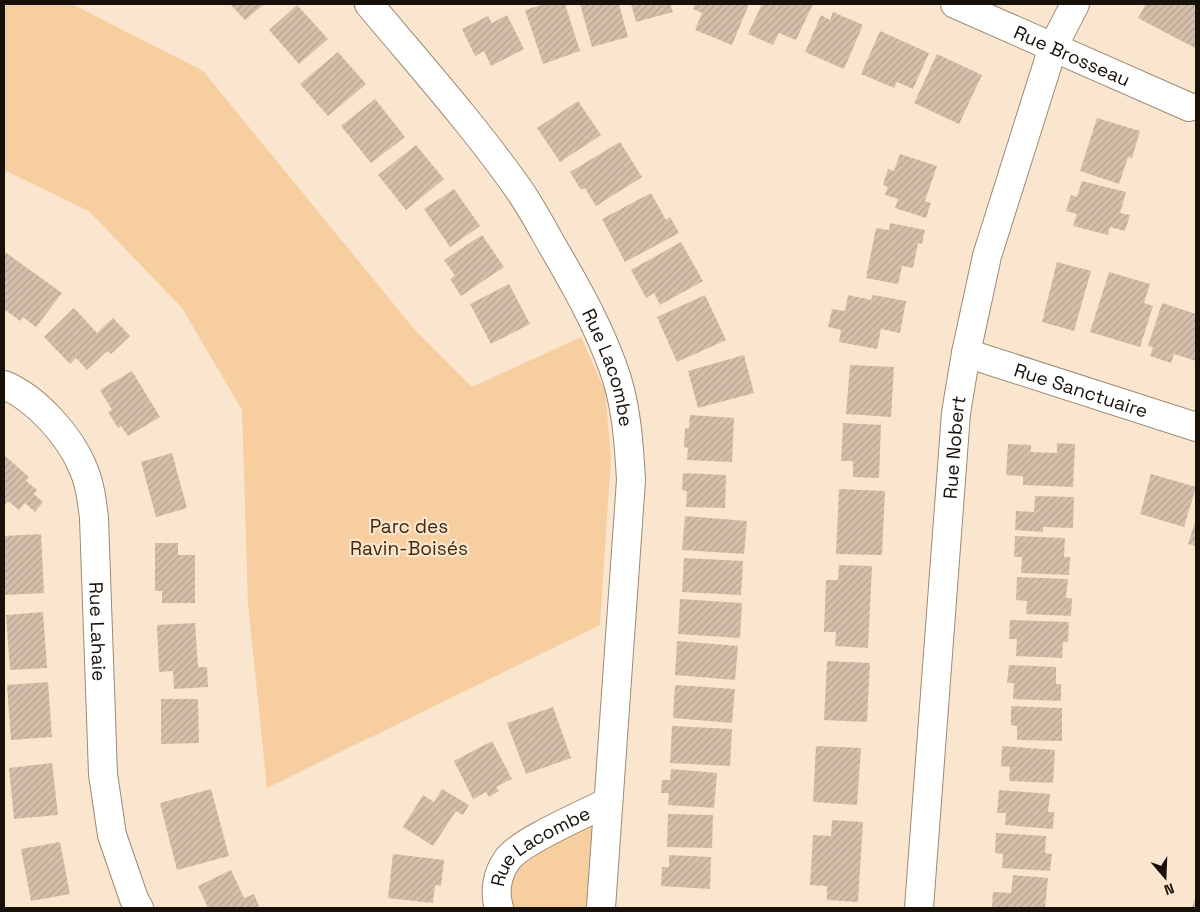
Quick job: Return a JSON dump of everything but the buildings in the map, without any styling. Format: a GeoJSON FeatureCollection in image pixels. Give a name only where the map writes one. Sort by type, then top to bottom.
{"type":"FeatureCollection","features":[{"type":"Feature","properties":{"kind":"street","name":"Rue Lacombe"},"geometry":{"type":"LineString","coordinates":[[369,4],[476,133],[516,186],[585,303],[598,329],[624,406],[630,445],[631,480],[601,908]]}},
{"type":"Feature","properties":{"kind":"street","name":"Rue Brosseau"},"geometry":{"type":"LineString","coordinates":[[955,4],[1189,107]]}},
{"type":"Feature","properties":{"kind":"street","name":"Rue Nobert"},"geometry":{"type":"LineString","coordinates":[[919,908],[956,413],[966,353],[987,256],[1053,47],[1075,4]]}},
{"type":"Feature","properties":{"kind":"street","name":"Rue Sanctuaire"},"geometry":{"type":"LineString","coordinates":[[966,353],[1196,427]]}},
{"type":"Feature","properties":{"kind":"street","name":"Rue Lahaie"},"geometry":{"type":"LineString","coordinates":[[4,385],[14,389],[36,405],[55,426],[72,448],[83,468],[90,492],[94,518],[103,774],[107,809],[112,835],[139,908]]}},
{"type":"Feature","properties":{"kind":"street","name":"Rue Lacombe"},"geometry":{"type":"LineString","coordinates":[[499,908],[496,890],[500,874],[507,859],[523,845],[608,802]]}},
{"type":"Feature","properties":{"kind":"green space","name":"Parc des Ravin-Boisés"},"geometry":{"type":"Polygon","coordinates":[[[4,4],[72,4],[203,71],[415,330],[472,387],[581,337],[605,391],[611,458],[600,625],[267,788],[248,604],[242,410],[182,308],[89,211],[4,170],[4,4]]]}},
{"type":"Feature","properties":{"kind":"green space"},"geometry":{"type":"Polygon","coordinates":[[[608,802],[601,908],[499,908],[500,874],[608,802]]]}}]}
